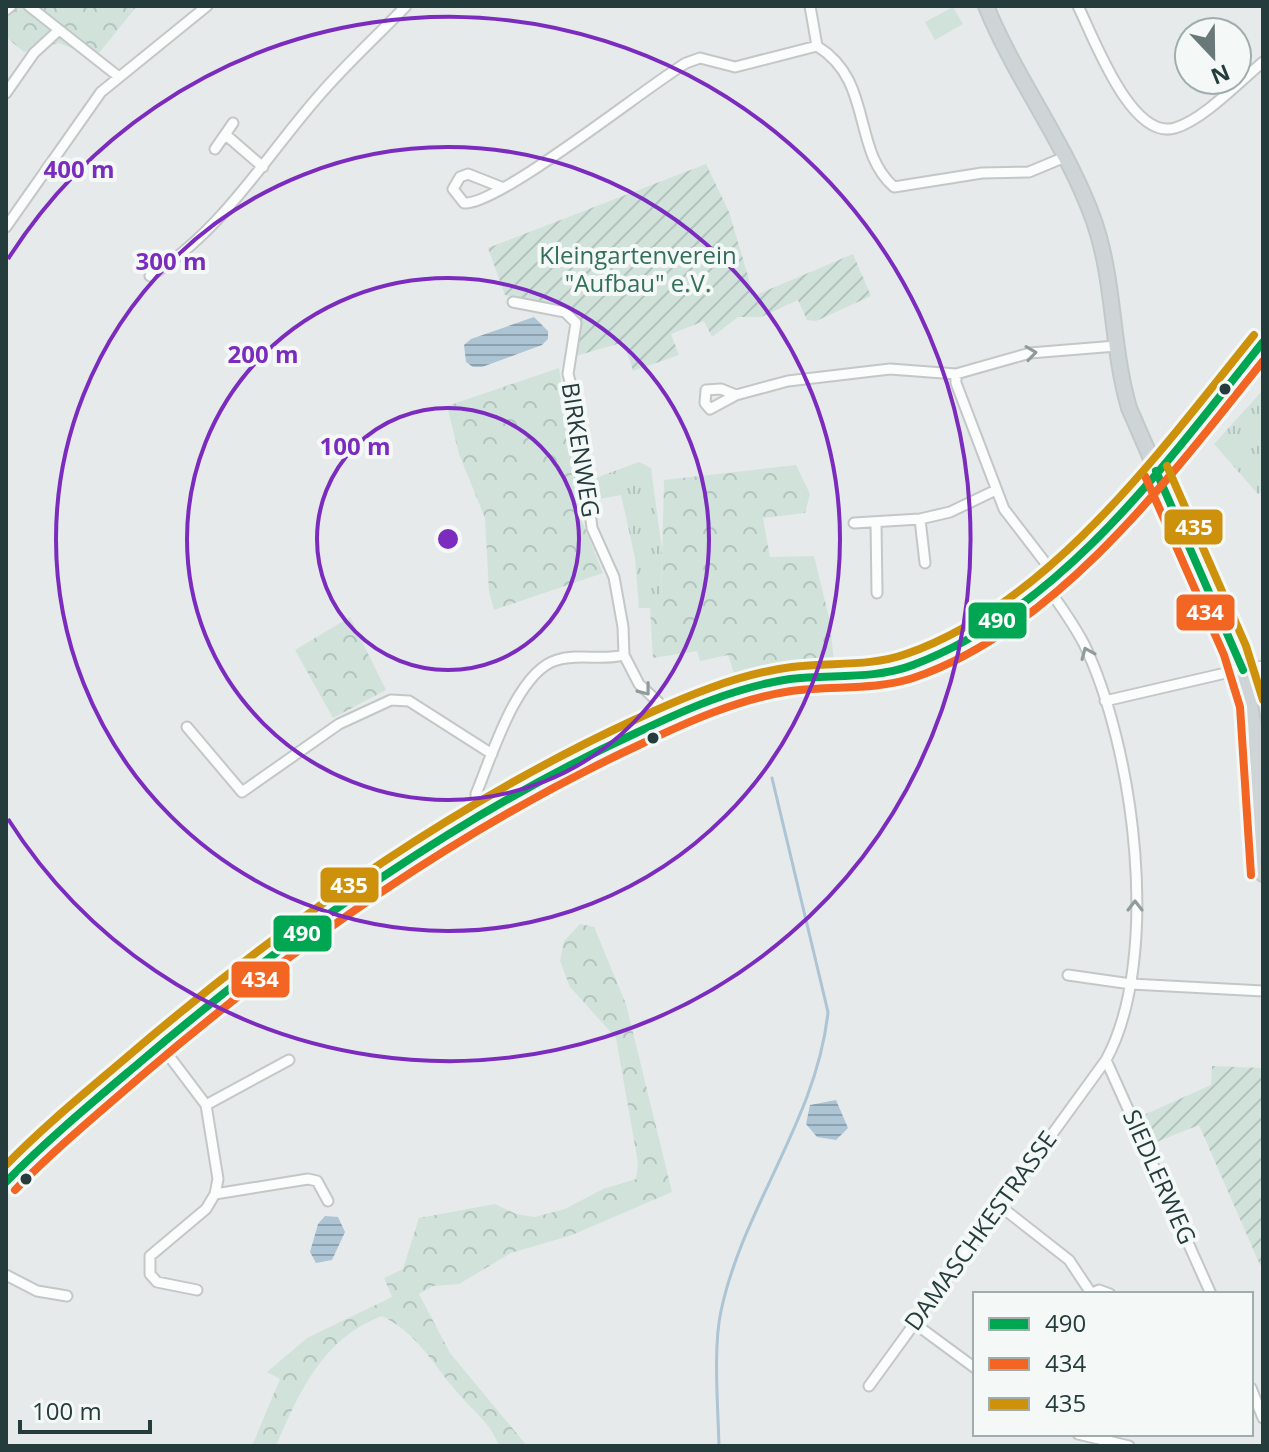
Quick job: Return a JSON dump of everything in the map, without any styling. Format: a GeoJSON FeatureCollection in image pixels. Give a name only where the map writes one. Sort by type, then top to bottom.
{"type":"FeatureCollection","features":[{"type":"Feature","properties":{"kind":"main road"},"geometry":{"type":"LineString","coordinates":[[986,6],[1065,157],[1103,250],[1112,292],[1116,346],[1129,408],[1236,671],[1257,741],[1263,874]]}},
{"type":"Feature","properties":{"kind":"main road"},"geometry":{"type":"LineString","coordinates":[[6,1182],[160,1044],[297,935],[482,814],[554,772],[674,717],[773,682],[911,666],[970,637],[1049,578],[1135,498],[1156,471]]}},
{"type":"Feature","properties":{"kind":"street"},"geometry":{"type":"LineString","coordinates":[[6,10],[11,6]]}},
{"type":"Feature","properties":{"kind":"street"},"geometry":{"type":"LineString","coordinates":[[29,6],[119,77]]}},
{"type":"Feature","properties":{"kind":"street"},"geometry":{"type":"LineString","coordinates":[[6,227],[101,92],[207,6]]}},
{"type":"Feature","properties":{"kind":"street"},"geometry":{"type":"LineString","coordinates":[[150,276],[169,264],[219,218],[317,98],[406,6]]}},
{"type":"Feature","properties":{"kind":"street"},"geometry":{"type":"LineString","coordinates":[[810,6],[817,46]]}},
{"type":"Feature","properties":{"kind":"street"},"geometry":{"type":"LineString","coordinates":[[1078,6],[1132,108],[1149,124],[1164,129],[1174,129],[1193,119],[1263,62]]}},
{"type":"Feature","properties":{"kind":"street"},"geometry":{"type":"LineString","coordinates":[[6,93],[34,53],[59,30]]}},
{"type":"Feature","properties":{"kind":"street"},"geometry":{"type":"LineString","coordinates":[[501,187],[468,174],[460,177],[453,189],[456,197],[470,203],[501,187],[586,134],[686,63],[700,58],[735,67],[746,66],[817,46],[833,56],[848,76],[877,168],[894,187],[982,173],[1029,172],[1065,157]]}},
{"type":"Feature","properties":{"kind":"street"},"geometry":{"type":"LineString","coordinates":[[215,149],[233,123]]}},
{"type":"Feature","properties":{"kind":"street"},"geometry":{"type":"LineString","coordinates":[[226,135],[263,167]]}},
{"type":"Feature","properties":{"kind":"street","name":"BIRKENWEG"},"geometry":{"type":"LineString","coordinates":[[513,302],[565,312],[576,323],[568,374],[576,404],[592,528],[614,577],[623,627],[624,655],[639,684],[674,717]]}},
{"type":"Feature","properties":{"kind":"street"},"geometry":{"type":"LineString","coordinates":[[1156,471],[1263,342]]}},
{"type":"Feature","properties":{"kind":"street"},"geometry":{"type":"LineString","coordinates":[[736,395],[788,381],[853,371],[922,370],[956,374],[1030,353],[1116,346]]}},
{"type":"Feature","properties":{"kind":"street","name":"DAMASCHKESTRASSE"},"geometry":{"type":"LineString","coordinates":[[869,1386],[1095,1077],[1119,1032],[1131,984],[1136,901],[1134,848],[1120,753],[1084,644],[1049,578],[1004,509],[956,383],[956,374]]}},
{"type":"Feature","properties":{"kind":"street"},"geometry":{"type":"LineString","coordinates":[[854,523],[920,519],[950,512],[996,490]]}},
{"type":"Feature","properties":{"kind":"street"},"geometry":{"type":"LineString","coordinates":[[920,519],[925,563]]}},
{"type":"Feature","properties":{"kind":"street"},"geometry":{"type":"LineString","coordinates":[[876,522],[877,593]]}},
{"type":"Feature","properties":{"kind":"street"},"geometry":{"type":"LineString","coordinates":[[482,814],[476,804],[476,794],[519,696],[538,668],[557,660],[587,656],[610,659],[624,655]]}},
{"type":"Feature","properties":{"kind":"street"},"geometry":{"type":"LineString","coordinates":[[1105,701],[1263,666]]}},
{"type":"Feature","properties":{"kind":"street"},"geometry":{"type":"LineString","coordinates":[[187,727],[242,792],[339,724],[391,700],[409,701],[492,754]]}},
{"type":"Feature","properties":{"kind":"street"},"geometry":{"type":"LineString","coordinates":[[1068,975],[1131,984],[1263,991]]}},
{"type":"Feature","properties":{"kind":"street"},"geometry":{"type":"LineString","coordinates":[[160,1044],[206,1105],[218,1179],[215,1194],[206,1209],[150,1256],[150,1274],[157,1282],[197,1290]]}},
{"type":"Feature","properties":{"kind":"street"},"geometry":{"type":"LineString","coordinates":[[206,1105],[289,1060]]}},
{"type":"Feature","properties":{"kind":"street","name":"SIEDLERWEG"},"geometry":{"type":"LineString","coordinates":[[1106,1060],[1208,1292]]}},
{"type":"Feature","properties":{"kind":"street"},"geometry":{"type":"LineString","coordinates":[[1095,1077],[1116,1085]]}},
{"type":"Feature","properties":{"kind":"street"},"geometry":{"type":"LineString","coordinates":[[215,1194],[308,1179],[317,1181],[328,1201]]}},
{"type":"Feature","properties":{"kind":"street"},"geometry":{"type":"LineString","coordinates":[[1000,1206],[1069,1260],[1089,1292]]}},
{"type":"Feature","properties":{"kind":"street"},"geometry":{"type":"LineString","coordinates":[[6,1275],[37,1291],[67,1296]]}},
{"type":"Feature","properties":{"kind":"street"},"geometry":{"type":"LineString","coordinates":[[914,1323],[973,1367]]}},
{"type":"Feature","properties":{"kind":"street"},"geometry":{"type":"LineString","coordinates":[[1253,1393],[1263,1418]]}},
{"type":"Feature","properties":{"kind":"street"},"geometry":{"type":"LineString","coordinates":[[1086,1436],[1129,1446]]}},
{"type":"Feature","properties":{"kind":"green space"},"geometry":{"type":"Polygon","coordinates":[[[10,6],[137,6],[95,58],[59,43],[24,52],[6,37],[6,9],[10,6]]]}},
{"type":"Feature","properties":{"kind":"green space"},"geometry":{"type":"Polygon","coordinates":[[[953,7],[963,24],[935,40],[925,22],[953,7]]]}},
{"type":"Feature","properties":{"kind":"green space","name":"Kleingartenverein \"Aufbau\" e.V."},"geometry":{"type":"Polygon","coordinates":[[[706,164],[729,212],[754,296],[853,254],[871,296],[816,321],[807,320],[798,300],[761,317],[738,317],[712,337],[704,321],[671,334],[679,355],[633,371],[624,342],[576,356],[575,324],[569,314],[550,304],[505,295],[488,248],[706,164]]]}},
{"type":"Feature","properties":{"kind":"green space"},"geometry":{"type":"Polygon","coordinates":[[[559,368],[582,521],[603,573],[494,610],[489,592],[485,518],[459,454],[447,406],[559,368]]]}},
{"type":"Feature","properties":{"kind":"green space"},"geometry":{"type":"Polygon","coordinates":[[[1263,390],[1263,491],[1258,494],[1214,444],[1263,390]]]}},
{"type":"Feature","properties":{"kind":"green space"},"geometry":{"type":"Polygon","coordinates":[[[639,462],[651,468],[662,550],[661,599],[650,608],[639,608],[635,558],[621,495],[595,500],[593,479],[639,462]]]}},
{"type":"Feature","properties":{"kind":"green space"},"geometry":{"type":"Polygon","coordinates":[[[796,465],[810,494],[805,513],[763,518],[770,557],[814,556],[829,618],[835,669],[739,688],[728,655],[700,661],[697,651],[653,658],[650,608],[661,598],[664,480],[796,465]]]}},
{"type":"Feature","properties":{"kind":"green space"},"geometry":{"type":"Polygon","coordinates":[[[350,617],[386,690],[333,718],[295,650],[350,617]]]}},
{"type":"Feature","properties":{"kind":"green space"},"geometry":{"type":"Polygon","coordinates":[[[580,924],[594,927],[626,1004],[672,1192],[572,1235],[511,1253],[459,1284],[433,1286],[419,1294],[450,1353],[527,1446],[499,1446],[486,1423],[424,1350],[405,1331],[382,1316],[361,1326],[329,1353],[304,1387],[276,1446],[252,1446],[280,1379],[267,1372],[307,1338],[392,1297],[384,1278],[403,1269],[419,1218],[495,1204],[516,1214],[535,1217],[565,1209],[603,1189],[636,1179],[638,1163],[616,1038],[570,987],[560,961],[564,941],[580,924]]]}},
{"type":"Feature","properties":{"kind":"green space"},"geometry":{"type":"Polygon","coordinates":[[[1212,1066],[1263,1068],[1263,1265],[1260,1265],[1199,1125],[1149,1145],[1137,1118],[1211,1085],[1212,1066]]]}},
{"type":"Feature","properties":{"kind":"water"},"geometry":{"type":"Polygon","coordinates":[[[534,317],[548,331],[548,339],[542,345],[482,367],[473,367],[466,362],[464,345],[471,339],[534,317]]]}},
{"type":"Feature","properties":{"kind":"water"},"geometry":{"type":"Polygon","coordinates":[[[836,1100],[848,1128],[836,1140],[817,1137],[806,1124],[810,1105],[836,1100]]]}},
{"type":"Feature","properties":{"kind":"water"},"geometry":{"type":"Polygon","coordinates":[[[325,1216],[338,1217],[345,1232],[332,1260],[316,1263],[310,1252],[318,1224],[325,1216]]]}},
{"type":"Feature","properties":{"kind":"waterway"},"geometry":{"type":"LineString","coordinates":[[719,1446],[717,1359],[721,1311],[745,1235],[810,1089],[828,1012],[772,778]]}},
{"type":"Feature","properties":{"kind":"transit line","name":"435"},"geometry":{"type":"LineString","coordinates":[[6,1165],[81,1096],[245,961],[368,872],[497,791],[632,721],[710,688],[771,670],[864,663],[906,654],[959,631],[1008,599],[1055,561],[1100,518],[1181,426],[1254,335]]}},
{"type":"Feature","properties":{"kind":"transit line","name":"490"},"geometry":{"type":"LineString","coordinates":[[6,1182],[88,1106],[255,969],[377,881],[504,801],[636,733],[711,700],[790,679],[867,675],[898,670],[967,640],[1017,608],[1064,570],[1108,528],[1189,435],[1263,342]]}},
{"type":"Feature","properties":{"kind":"transit line","name":"434"},"geometry":{"type":"LineString","coordinates":[[15,1190],[146,1072],[261,979],[382,892],[508,813],[639,745],[713,712],[791,691],[883,685],[913,678],[965,655],[1015,624],[1063,587],[1108,544],[1190,452],[1263,361]]}},
{"type":"Feature","properties":{"kind":"transit line","name":"435"},"geometry":{"type":"LineString","coordinates":[[1167,466],[1246,646],[1263,700]]}},
{"type":"Feature","properties":{"kind":"transit line","name":"490"},"geometry":{"type":"LineString","coordinates":[[1156,471],[1243,670]]}},
{"type":"Feature","properties":{"kind":"transit line","name":"434"},"geometry":{"type":"LineString","coordinates":[[1145,476],[1224,655],[1240,707],[1251,875]]}}]}
